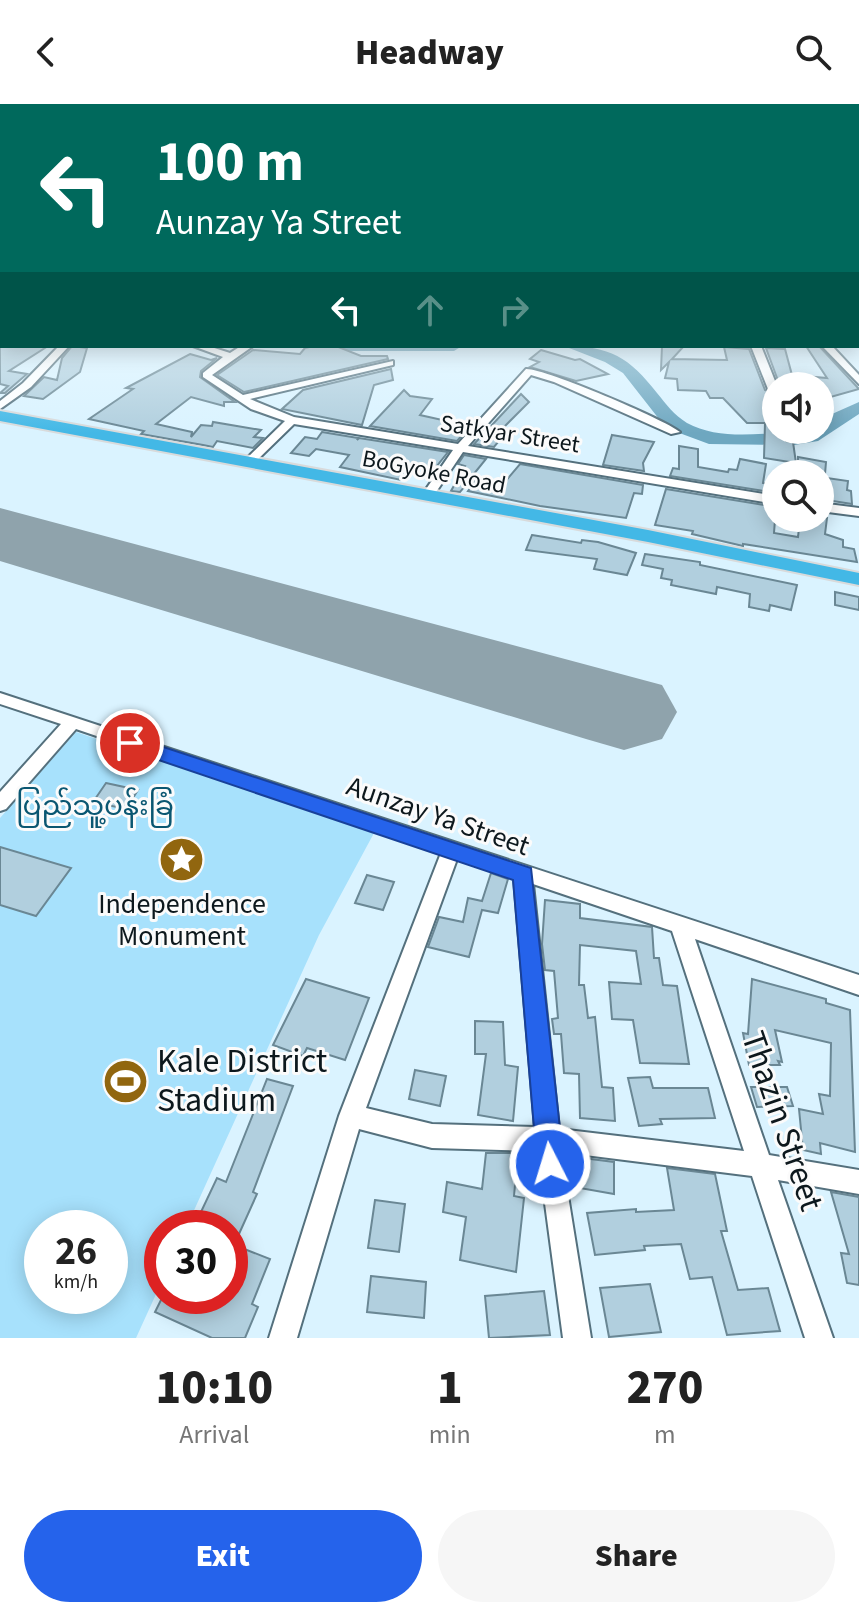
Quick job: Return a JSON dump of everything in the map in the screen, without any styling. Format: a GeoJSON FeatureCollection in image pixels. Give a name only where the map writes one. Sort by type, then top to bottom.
{"type":"FeatureCollection","features":[{"type":"Feature","properties":{"kind":"highway","name":"BoGyoke Road"},"geometry":{"type":"LineString","coordinates":[[0,416],[859,579]]}},
{"type":"Feature","properties":{"kind":"street"},"geometry":{"type":"LineString","coordinates":[[0,406],[27,385],[62,348]]}},
{"type":"Feature","properties":{"kind":"street"},"geometry":{"type":"LineString","coordinates":[[205,348],[226,354],[228,358],[245,348]]}},
{"type":"Feature","properties":{"kind":"street"},"geometry":{"type":"LineString","coordinates":[[757,348],[766,372]]}},
{"type":"Feature","properties":{"kind":"street"},"geometry":{"type":"LineString","coordinates":[[829,348],[859,381]]}},
{"type":"Feature","properties":{"kind":"street","name":"Satkyar Street"},"geometry":{"type":"LineString","coordinates":[[228,358],[206,375],[255,407],[292,420],[762,498]]}},
{"type":"Feature","properties":{"kind":"street"},"geometry":{"type":"LineString","coordinates":[[241,398],[390,363]]}},
{"type":"Feature","properties":{"kind":"street"},"geometry":{"type":"LineString","coordinates":[[428,495],[460,448],[529,371],[557,380],[675,432]]}},
{"type":"Feature","properties":{"kind":"street"},"geometry":{"type":"LineString","coordinates":[[250,461],[292,420]]}},
{"type":"Feature","properties":{"kind":"street"},"geometry":{"type":"LineString","coordinates":[[834,509],[859,512]]}},
{"type":"Feature","properties":{"kind":"street","name":"Aunzay Ya Street"},"geometry":{"type":"LineString","coordinates":[[0,698],[859,985]]}},
{"type":"Feature","properties":{"kind":"street"},"geometry":{"type":"LineString","coordinates":[[0,804],[72,723]]}},
{"type":"Feature","properties":{"kind":"street"},"geometry":{"type":"LineString","coordinates":[[283,1338],[351,1116],[451,850]]}},
{"type":"Feature","properties":{"kind":"street"},"geometry":{"type":"LineString","coordinates":[[523,875],[553,1188],[577,1338]]}},
{"type":"Feature","properties":{"kind":"street","name":"Thazin Street"},"geometry":{"type":"LineString","coordinates":[[680,925],[819,1338]]}},
{"type":"Feature","properties":{"kind":"street"},"geometry":{"type":"LineString","coordinates":[[351,1116],[432,1136],[548,1139],[760,1165],[859,1182]]}},
{"type":"Feature","properties":{"kind":"green space","name":"Kale District Stadium"},"geometry":{"type":"Polygon","coordinates":[[[76,732],[374,833],[319,935],[194,1210],[144,1210],[144,1314],[147,1314],[136,1338],[0,1338],[0,818],[76,732]]]}},
{"type":"Feature","properties":{"kind":"building"},"geometry":{"type":"Polygon","coordinates":[[[0,348],[45,348],[9,371],[27,374],[5,393],[0,393],[8,386],[0,384],[0,348]]]}},
{"type":"Feature","properties":{"kind":"building"},"geometry":{"type":"Polygon","coordinates":[[[70,348],[87,348],[80,372],[43,399],[24,396],[44,377],[57,380],[62,358],[70,348]]]}},
{"type":"Feature","properties":{"kind":"building"},"geometry":{"type":"Polygon","coordinates":[[[305,348],[341,348],[361,356],[387,356],[388,359],[244,392],[217,375],[253,350],[300,354],[305,348]]]}},
{"type":"Feature","properties":{"kind":"building"},"geometry":{"type":"Polygon","coordinates":[[[662,348],[682,348],[672,359],[727,360],[724,348],[749,349],[762,382],[762,423],[747,423],[723,398],[710,398],[706,391],[678,390],[677,379],[665,378],[669,362],[661,370],[662,348]]]}},
{"type":"Feature","properties":{"kind":"building"},"geometry":{"type":"Polygon","coordinates":[[[766,348],[785,349],[791,372],[775,372],[766,348]]]}},
{"type":"Feature","properties":{"kind":"building"},"geometry":{"type":"Polygon","coordinates":[[[807,348],[821,348],[859,389],[834,396],[834,372],[823,372],[807,348]]]}},
{"type":"Feature","properties":{"kind":"building"},"geometry":{"type":"Polygon","coordinates":[[[541,350],[580,359],[608,374],[576,381],[530,367],[539,362],[530,359],[541,350]]]}},
{"type":"Feature","properties":{"kind":"building"},"geometry":{"type":"Polygon","coordinates":[[[190,354],[211,360],[217,358],[201,371],[200,377],[235,402],[224,402],[224,406],[191,397],[156,424],[192,432],[191,437],[201,425],[212,426],[213,422],[261,430],[254,437],[263,438],[253,448],[217,441],[213,447],[141,434],[144,431],[89,419],[133,389],[126,388],[190,354]]]}},
{"type":"Feature","properties":{"kind":"building"},"geometry":{"type":"Polygon","coordinates":[[[391,369],[393,380],[374,385],[362,425],[282,409],[303,390],[391,369]]]}},
{"type":"Feature","properties":{"kind":"building"},"geometry":{"type":"Polygon","coordinates":[[[404,390],[410,396],[432,399],[420,415],[447,421],[442,426],[467,430],[457,441],[370,426],[404,390]]]}},
{"type":"Feature","properties":{"kind":"building"},"geometry":{"type":"Polygon","coordinates":[[[521,394],[529,402],[496,435],[503,436],[494,447],[474,444],[521,394]]]}},
{"type":"Feature","properties":{"kind":"building"},"geometry":{"type":"Polygon","coordinates":[[[322,432],[357,440],[448,452],[432,472],[412,466],[401,480],[340,467],[349,455],[316,449],[309,456],[291,453],[305,437],[317,439],[322,432]]]}},
{"type":"Feature","properties":{"kind":"building"},"geometry":{"type":"Polygon","coordinates":[[[612,435],[654,442],[643,463],[644,471],[603,465],[612,435]]]}},
{"type":"Feature","properties":{"kind":"building"},"geometry":{"type":"Polygon","coordinates":[[[764,444],[793,444],[796,460],[764,458],[764,444]]]}},
{"type":"Feature","properties":{"kind":"building"},"geometry":{"type":"Polygon","coordinates":[[[679,446],[698,449],[698,467],[728,472],[729,469],[737,470],[740,459],[762,463],[762,491],[670,476],[673,468],[679,469],[679,446]]]}},
{"type":"Feature","properties":{"kind":"building"},"geometry":{"type":"Polygon","coordinates":[[[464,455],[486,459],[473,475],[477,476],[470,487],[465,486],[460,492],[451,491],[465,466],[458,464],[464,455]]]}},
{"type":"Feature","properties":{"kind":"building"},"geometry":{"type":"Polygon","coordinates":[[[520,464],[643,485],[642,494],[634,493],[626,518],[540,506],[468,491],[478,478],[504,483],[520,464]]]}},
{"type":"Feature","properties":{"kind":"building"},"geometry":{"type":"Polygon","coordinates":[[[834,479],[848,481],[847,490],[851,491],[852,504],[834,501],[834,479]]]}},
{"type":"Feature","properties":{"kind":"building"},"geometry":{"type":"Polygon","coordinates":[[[666,489],[762,505],[762,532],[798,537],[799,532],[825,532],[843,540],[843,547],[854,549],[857,562],[743,546],[692,534],[693,531],[655,525],[666,489]]]}},
{"type":"Feature","properties":{"kind":"building"},"geometry":{"type":"Polygon","coordinates":[[[532,535],[581,543],[582,540],[598,542],[636,553],[627,575],[594,569],[597,559],[526,550],[532,535]]]}},
{"type":"Feature","properties":{"kind":"building"},"geometry":{"type":"Polygon","coordinates":[[[645,554],[700,562],[700,565],[797,585],[791,610],[770,605],[769,611],[749,607],[750,594],[717,587],[716,594],[671,585],[672,580],[661,578],[663,569],[642,565],[645,554]]]}},
{"type":"Feature","properties":{"kind":"building"},"geometry":{"type":"Polygon","coordinates":[[[835,592],[859,597],[859,610],[835,605],[835,592]]]}},
{"type":"Feature","properties":{"kind":"building"},"geometry":{"type":"Polygon","coordinates":[[[106,783],[138,790],[126,809],[93,802],[106,783]]]}},
{"type":"Feature","properties":{"kind":"building"},"geometry":{"type":"Polygon","coordinates":[[[0,847],[71,868],[36,916],[0,905],[0,847]]]}},
{"type":"Feature","properties":{"kind":"building"},"geometry":{"type":"Polygon","coordinates":[[[491,873],[508,879],[498,913],[482,910],[469,957],[428,947],[439,917],[463,922],[468,898],[482,901],[491,873]]]}},
{"type":"Feature","properties":{"kind":"building"},"geometry":{"type":"Polygon","coordinates":[[[367,875],[394,882],[383,910],[355,903],[367,875]]]}},
{"type":"Feature","properties":{"kind":"building"},"geometry":{"type":"Polygon","coordinates":[[[545,900],[580,904],[580,918],[652,927],[654,958],[659,958],[663,985],[677,986],[689,1064],[640,1063],[633,1020],[612,1019],[609,982],[641,984],[636,951],[580,945],[579,985],[584,985],[588,1018],[595,1017],[602,1087],[613,1088],[615,1121],[580,1118],[579,1074],[564,1073],[561,1034],[554,1034],[552,1019],[558,1018],[554,971],[545,970],[542,944],[545,900]]]}},
{"type":"Feature","properties":{"kind":"building"},"geometry":{"type":"Polygon","coordinates":[[[306,979],[369,998],[345,1060],[307,1048],[303,1056],[273,1045],[306,979]]]}},
{"type":"Feature","properties":{"kind":"building"},"geometry":{"type":"Polygon","coordinates":[[[752,979],[826,999],[826,1003],[850,1010],[855,1152],[820,1143],[821,1154],[803,1150],[799,1109],[823,1114],[819,1094],[830,1096],[831,1043],[775,1030],[782,1062],[778,1061],[780,1065],[749,1065],[743,1033],[748,1034],[752,979]]]}},
{"type":"Feature","properties":{"kind":"building"},"geometry":{"type":"Polygon","coordinates":[[[475,1021],[503,1022],[505,1065],[518,1067],[513,1121],[478,1115],[486,1054],[475,1054],[475,1021]]]}},
{"type":"Feature","properties":{"kind":"building"},"geometry":{"type":"Polygon","coordinates":[[[415,1070],[446,1076],[440,1106],[409,1099],[415,1070]]]}},
{"type":"Feature","properties":{"kind":"building"},"geometry":{"type":"Polygon","coordinates":[[[650,1077],[653,1088],[708,1088],[715,1118],[660,1119],[662,1124],[639,1126],[628,1078],[650,1077]]]}},
{"type":"Feature","properties":{"kind":"building"},"geometry":{"type":"Polygon","coordinates":[[[267,1079],[293,1086],[253,1192],[257,1194],[248,1214],[248,1210],[202,1210],[217,1178],[226,1182],[267,1079]]]}},
{"type":"Feature","properties":{"kind":"building"},"geometry":{"type":"Polygon","coordinates":[[[751,1087],[787,1087],[793,1106],[757,1107],[751,1087]]]}},
{"type":"Feature","properties":{"kind":"building"},"geometry":{"type":"Polygon","coordinates":[[[486,1153],[518,1153],[514,1196],[524,1198],[516,1272],[460,1260],[466,1217],[443,1212],[447,1182],[482,1189],[486,1153]]]}},
{"type":"Feature","properties":{"kind":"building"},"geometry":{"type":"Polygon","coordinates":[[[575,1157],[614,1162],[614,1194],[574,1187],[575,1157]]]}},
{"type":"Feature","properties":{"kind":"building"},"geometry":{"type":"Polygon","coordinates":[[[667,1168],[715,1174],[727,1231],[721,1231],[738,1290],[768,1288],[780,1331],[727,1335],[712,1277],[690,1279],[681,1244],[644,1246],[645,1250],[595,1255],[587,1213],[674,1210],[667,1168]]]}},
{"type":"Feature","properties":{"kind":"building"},"geometry":{"type":"Polygon","coordinates":[[[831,1192],[859,1197],[859,1285],[847,1283],[841,1253],[849,1254],[831,1192]]]}},
{"type":"Feature","properties":{"kind":"building"},"geometry":{"type":"Polygon","coordinates":[[[375,1200],[405,1204],[399,1252],[368,1248],[375,1200]]]}},
{"type":"Feature","properties":{"kind":"building"},"geometry":{"type":"Polygon","coordinates":[[[248,1250],[270,1259],[252,1304],[258,1307],[245,1338],[212,1338],[159,1314],[248,1314],[248,1250]]]}},
{"type":"Feature","properties":{"kind":"building"},"geometry":{"type":"Polygon","coordinates":[[[371,1276],[426,1282],[424,1318],[367,1312],[371,1276]]]}},
{"type":"Feature","properties":{"kind":"building"},"geometry":{"type":"Polygon","coordinates":[[[650,1284],[661,1332],[609,1337],[600,1288],[650,1284]]]}},
{"type":"Feature","properties":{"kind":"building"},"geometry":{"type":"Polygon","coordinates":[[[544,1291],[550,1335],[489,1338],[485,1296],[544,1291]]]}},
{"type":"Feature","properties":{"kind":"waterway"},"geometry":{"type":"LineString","coordinates":[[578,348],[611,358],[629,369],[665,415],[681,427],[709,438],[794,439],[818,435],[830,422],[859,407]]}},
{"type":"Feature","properties":{"kind":"runway"},"geometry":{"type":"LineString","coordinates":[[0,534],[624,712]]}},
{"type":"Feature","properties":{"kind":"place","name":"Independence Monument"},"geometry":{"type":"Point","coordinates":[182,859]}},
{"type":"Feature","properties":{"kind":"place","name":"Kale District Stadium"},"geometry":{"type":"Point","coordinates":[126,1081]}},
{"type":"Feature","properties":{"kind":"route"},"geometry":{"type":"LineString","coordinates":[[130,743],[523,875],[550,1164]]}},
{"type":"Feature","properties":{"kind":"park label","name":"ပြည်သူ့ပန်းခြံ"},"geometry":{"type":"Point","coordinates":[95,806]}}]}
